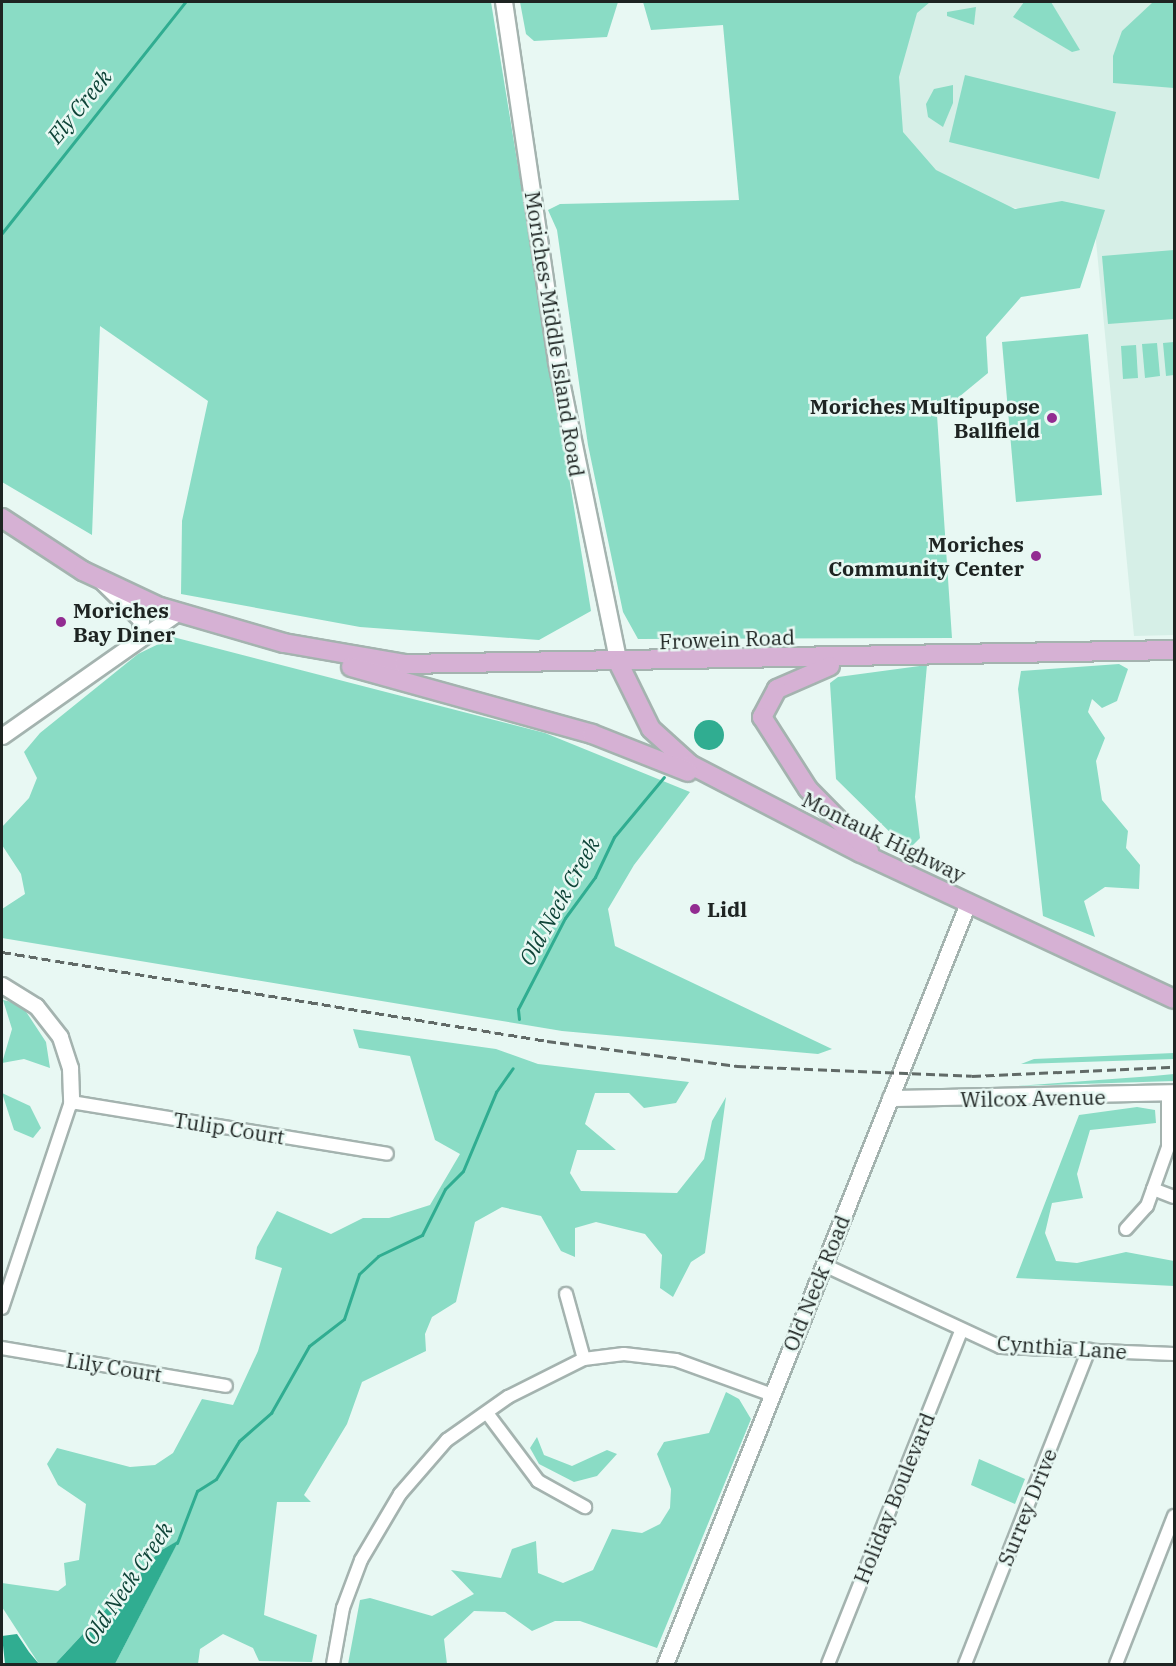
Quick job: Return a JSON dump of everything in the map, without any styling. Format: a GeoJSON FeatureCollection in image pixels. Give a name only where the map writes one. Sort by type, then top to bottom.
{"type":"FeatureCollection","features":[{"type":"Feature","properties":{"kind":"main road","name":"Moriches-Middle Island Road"},"geometry":{"type":"LineString","coordinates":[[504,2],[557,362],[619,664]]}},
{"type":"Feature","properties":{"kind":"main road"},"geometry":{"type":"LineString","coordinates":[[2,518],[98,578],[177,613],[605,738],[764,803]]}},
{"type":"Feature","properties":{"kind":"main road","name":"Frowein Road"},"geometry":{"type":"LineString","coordinates":[[284,643],[417,665],[619,664],[1174,650]]}},
{"type":"Feature","properties":{"kind":"main road"},"geometry":{"type":"LineString","coordinates":[[859,658],[790,681],[769,698],[762,717],[808,789],[881,862]]}},
{"type":"Feature","properties":{"kind":"main road","name":"Montauk Highway"},"geometry":{"type":"LineString","coordinates":[[619,664],[638,708],[666,746],[764,803],[881,862],[1174,999]]}},
{"type":"Feature","properties":{"kind":"street"},"geometry":{"type":"LineString","coordinates":[[98,578],[141,620],[139,639]]}},
{"type":"Feature","properties":{"kind":"street"},"geometry":{"type":"LineString","coordinates":[[2,736],[177,613]]}},
{"type":"Feature","properties":{"kind":"street","name":"Old Neck Road"},"geometry":{"type":"LineString","coordinates":[[665,1665],[770,1394],[824,1265],[968,903]]}},
{"type":"Feature","properties":{"kind":"street"},"geometry":{"type":"LineString","coordinates":[[2,985],[36,1006],[60,1037],[70,1068],[71,1102],[2,1308]]}},
{"type":"Feature","properties":{"kind":"street"},"geometry":{"type":"LineString","coordinates":[[1126,1229],[1144,1211],[1170,1140],[1171,1092]]}},
{"type":"Feature","properties":{"kind":"street","name":"Wilcox Avenue"},"geometry":{"type":"LineString","coordinates":[[890,1098],[1171,1092]]}},
{"type":"Feature","properties":{"kind":"street","name":"Tulip Court"},"geometry":{"type":"LineString","coordinates":[[71,1102],[387,1154]]}},
{"type":"Feature","properties":{"kind":"street"},"geometry":{"type":"LineString","coordinates":[[1153,1189],[1174,1197]]}},
{"type":"Feature","properties":{"kind":"street","name":"Cynthia Lane"},"geometry":{"type":"LineString","coordinates":[[824,1265],[961,1332],[1001,1347],[1174,1354]]}},
{"type":"Feature","properties":{"kind":"street"},"geometry":{"type":"LineString","coordinates":[[566,1294],[584,1359]]}},
{"type":"Feature","properties":{"kind":"street","name":"Holiday Boulevard"},"geometry":{"type":"LineString","coordinates":[[828,1665],[961,1332]]}},
{"type":"Feature","properties":{"kind":"street","name":"Lily Court"},"geometry":{"type":"LineString","coordinates":[[2,1348],[226,1386]]}},
{"type":"Feature","properties":{"kind":"street","name":"Surrey Drive"},"geometry":{"type":"LineString","coordinates":[[965,1665],[1089,1350]]}},
{"type":"Feature","properties":{"kind":"street"},"geometry":{"type":"LineString","coordinates":[[333,1665],[352,1584],[385,1518],[425,1462],[487,1413],[584,1359],[654,1356],[770,1394]]}},
{"type":"Feature","properties":{"kind":"street"},"geometry":{"type":"LineString","coordinates":[[487,1413],[538,1481],[585,1507]]}},
{"type":"Feature","properties":{"kind":"street"},"geometry":{"type":"LineString","coordinates":[[1116,1665],[1174,1516]]}},
{"type":"Feature","properties":{"kind":"shaded area"},"geometry":{"type":"Polygon","coordinates":[[[2,2],[491,2],[591,611],[539,640],[360,627],[181,594],[182,521],[208,401],[100,326],[92,535],[2,482],[2,2]]]}},
{"type":"Feature","properties":{"kind":"shaded area"},"geometry":{"type":"Polygon","coordinates":[[[520,2],[618,2],[607,37],[534,41],[526,34],[520,2]]]}},
{"type":"Feature","properties":{"kind":"shaded area"},"geometry":{"type":"Polygon","coordinates":[[[643,2],[930,2],[917,13],[899,77],[903,132],[936,170],[1015,209],[1062,201],[1105,210],[1080,288],[1021,297],[986,337],[988,373],[937,415],[952,638],[638,639],[623,612],[588,445],[557,230],[548,210],[560,204],[739,200],[723,25],[651,30],[643,2]]]}},
{"type":"Feature","properties":{"kind":"shaded area"},"geometry":{"type":"Polygon","coordinates":[[[889,2],[1174,2],[1174,635],[1134,636],[1094,220],[901,190],[889,2]]]}},
{"type":"Feature","properties":{"kind":"shaded area"},"geometry":{"type":"Polygon","coordinates":[[[1024,2],[1051,2],[1080,50],[1072,52],[1013,17],[1024,2]]]}},
{"type":"Feature","properties":{"kind":"shaded area"},"geometry":{"type":"Polygon","coordinates":[[[1153,2],[1174,2],[1174,88],[1113,83],[1113,56],[1122,31],[1153,2]]]}},
{"type":"Feature","properties":{"kind":"shaded area"},"geometry":{"type":"Polygon","coordinates":[[[976,7],[974,25],[947,16],[947,12],[976,7]]]}},
{"type":"Feature","properties":{"kind":"shaded area"},"geometry":{"type":"Polygon","coordinates":[[[965,75],[1116,112],[1099,179],[949,142],[965,75]]]}},
{"type":"Feature","properties":{"kind":"shaded area"},"geometry":{"type":"Polygon","coordinates":[[[953,85],[953,103],[943,127],[928,117],[926,104],[934,89],[953,85]]]}},
{"type":"Feature","properties":{"kind":"shaded area"},"geometry":{"type":"Polygon","coordinates":[[[1174,250],[1174,319],[1108,324],[1102,256],[1174,250]]]}},
{"type":"Feature","properties":{"kind":"shaded area","name":"Moriches Multipupose Ballfield"},"geometry":{"type":"Polygon","coordinates":[[[1088,334],[1102,495],[1016,502],[1002,342],[1088,334]]]}},
{"type":"Feature","properties":{"kind":"shaded area"},"geometry":{"type":"Polygon","coordinates":[[[1174,342],[1174,375],[1166,376],[1163,343],[1174,342]]]}},
{"type":"Feature","properties":{"kind":"shaded area"},"geometry":{"type":"Polygon","coordinates":[[[1157,343],[1160,376],[1145,378],[1142,344],[1157,343]]]}},
{"type":"Feature","properties":{"kind":"shaded area"},"geometry":{"type":"Polygon","coordinates":[[[1136,345],[1138,378],[1123,379],[1121,346],[1136,345]]]}},
{"type":"Feature","properties":{"kind":"shaded area"},"geometry":{"type":"Polygon","coordinates":[[[173,637],[545,733],[690,792],[634,865],[608,909],[615,946],[832,1049],[818,1054],[562,1031],[2,938],[2,909],[25,894],[21,874],[2,845],[2,827],[29,798],[37,778],[24,752],[40,733],[138,654],[173,637]]]}},
{"type":"Feature","properties":{"kind":"shaded area"},"geometry":{"type":"Polygon","coordinates":[[[1119,664],[1128,669],[1117,701],[1102,708],[1092,699],[1088,712],[1105,738],[1096,761],[1102,800],[1128,831],[1126,848],[1140,865],[1139,889],[1105,887],[1084,901],[1095,937],[1043,916],[1018,689],[1021,671],[1119,664]]]}},
{"type":"Feature","properties":{"kind":"shaded area"},"geometry":{"type":"Polygon","coordinates":[[[927,665],[915,797],[920,838],[908,850],[836,779],[830,683],[838,677],[927,665]]]}},
{"type":"Feature","properties":{"kind":"shaded area"},"geometry":{"type":"Polygon","coordinates":[[[709,720],[720,724],[724,735],[720,746],[709,750],[698,746],[694,735],[698,724],[709,720]]]}},
{"type":"Feature","properties":{"kind":"shaded area"},"geometry":{"type":"Polygon","coordinates":[[[3,1000],[21,1004],[46,1042],[50,1068],[24,1059],[2,1063],[12,1029],[3,1000]]]}},
{"type":"Feature","properties":{"kind":"shaded area"},"geometry":{"type":"Polygon","coordinates":[[[353,1029],[496,1049],[538,1064],[689,1082],[676,1103],[644,1108],[629,1093],[595,1093],[585,1124],[616,1150],[577,1150],[570,1173],[581,1191],[677,1193],[704,1159],[712,1121],[726,1097],[705,1253],[691,1262],[673,1297],[660,1288],[662,1255],[645,1234],[596,1222],[575,1228],[575,1257],[561,1251],[541,1216],[502,1207],[475,1222],[456,1302],[432,1317],[425,1334],[426,1351],[362,1382],[347,1424],[304,1495],[311,1502],[277,1502],[264,1615],[317,1635],[312,1662],[259,1661],[253,1648],[223,1634],[200,1649],[198,1664],[115,1664],[178,1541],[160,1551],[55,1664],[39,1664],[2,1607],[2,1583],[58,1591],[66,1585],[64,1563],[79,1560],[86,1504],[58,1485],[47,1464],[57,1448],[130,1467],[155,1465],[173,1453],[202,1399],[233,1405],[258,1351],[282,1268],[255,1259],[257,1247],[277,1211],[331,1234],[363,1218],[389,1218],[430,1205],[460,1154],[435,1140],[410,1056],[359,1048],[353,1029]]]}},
{"type":"Feature","properties":{"kind":"shaded area"},"geometry":{"type":"Polygon","coordinates":[[[1174,1053],[1174,1059],[1021,1064],[1034,1059],[1174,1053]]]}},
{"type":"Feature","properties":{"kind":"shaded area"},"geometry":{"type":"Polygon","coordinates":[[[1174,1074],[1174,1081],[1017,1086],[1153,1076],[1174,1074]]]}},
{"type":"Feature","properties":{"kind":"shaded area"},"geometry":{"type":"Polygon","coordinates":[[[2,1093],[30,1106],[41,1128],[33,1138],[14,1130],[2,1093]]]}},
{"type":"Feature","properties":{"kind":"shaded area"},"geometry":{"type":"Polygon","coordinates":[[[1137,1107],[1155,1110],[1156,1123],[1090,1130],[1077,1174],[1083,1198],[1052,1203],[1045,1233],[1056,1261],[1077,1263],[1126,1252],[1174,1261],[1174,1286],[1016,1278],[1079,1115],[1137,1107]]]}},
{"type":"Feature","properties":{"kind":"shaded area"},"geometry":{"type":"Polygon","coordinates":[[[726,1392],[739,1399],[751,1419],[657,1648],[580,1621],[555,1621],[532,1631],[505,1612],[474,1611],[444,1639],[447,1664],[348,1664],[360,1600],[370,1598],[432,1616],[474,1594],[451,1570],[501,1578],[512,1549],[536,1541],[538,1573],[563,1583],[593,1570],[612,1529],[642,1533],[660,1524],[670,1508],[671,1489],[657,1454],[664,1442],[709,1433],[726,1392]]]}},
{"type":"Feature","properties":{"kind":"shaded area"},"geometry":{"type":"Polygon","coordinates":[[[537,1437],[544,1455],[572,1466],[607,1450],[617,1454],[597,1476],[574,1482],[539,1464],[530,1448],[537,1437]]]}},
{"type":"Feature","properties":{"kind":"shaded area"},"geometry":{"type":"Polygon","coordinates":[[[979,1459],[1025,1479],[1015,1504],[971,1485],[979,1459]]]}},
{"type":"Feature","properties":{"kind":"shaded area","name":"Old Neck Creek"},"geometry":{"type":"Polygon","coordinates":[[[179,1540],[115,1664],[55,1664],[160,1551],[179,1540]]]}},
{"type":"Feature","properties":{"kind":"shaded area","name":"Old Neck Creek"},"geometry":{"type":"Polygon","coordinates":[[[17,1634],[39,1664],[5,1664],[2,1636],[17,1634]]]}},
{"type":"Feature","properties":{"kind":"waterway","name":"Ely Creek"},"geometry":{"type":"LineString","coordinates":[[2,233],[185,2]]}},
{"type":"Feature","properties":{"kind":"waterway","name":"Old Neck Creek"},"geometry":{"type":"LineString","coordinates":[[519,1019],[518,1009],[565,918],[595,877],[614,837],[664,777]]}},
{"type":"Feature","properties":{"kind":"waterway","name":"Old Neck Creek"},"geometry":{"type":"LineString","coordinates":[[177,1543],[197,1491],[216,1479],[239,1441],[271,1413],[309,1346],[344,1319],[359,1274],[378,1256],[422,1235],[445,1189],[463,1171],[496,1092],[513,1068]]}},
{"type":"Feature","properties":{"kind":"railway"},"geometry":{"type":"LineString","coordinates":[[2,952],[547,1041],[737,1066],[972,1076],[1174,1067]]}},
{"type":"Feature","properties":{"kind":"place","name":"Moriches Multipupose Ballfield"},"geometry":{"type":"Point","coordinates":[1052,418]}},
{"type":"Feature","properties":{"kind":"place","name":"Moriches Community Center"},"geometry":{"type":"Point","coordinates":[1036,556]}},
{"type":"Feature","properties":{"kind":"place","name":"Moriches Bay Diner"},"geometry":{"type":"Point","coordinates":[61,622]}},
{"type":"Feature","properties":{"kind":"place","name":"Lidl"},"geometry":{"type":"Point","coordinates":[695,909]}}]}
